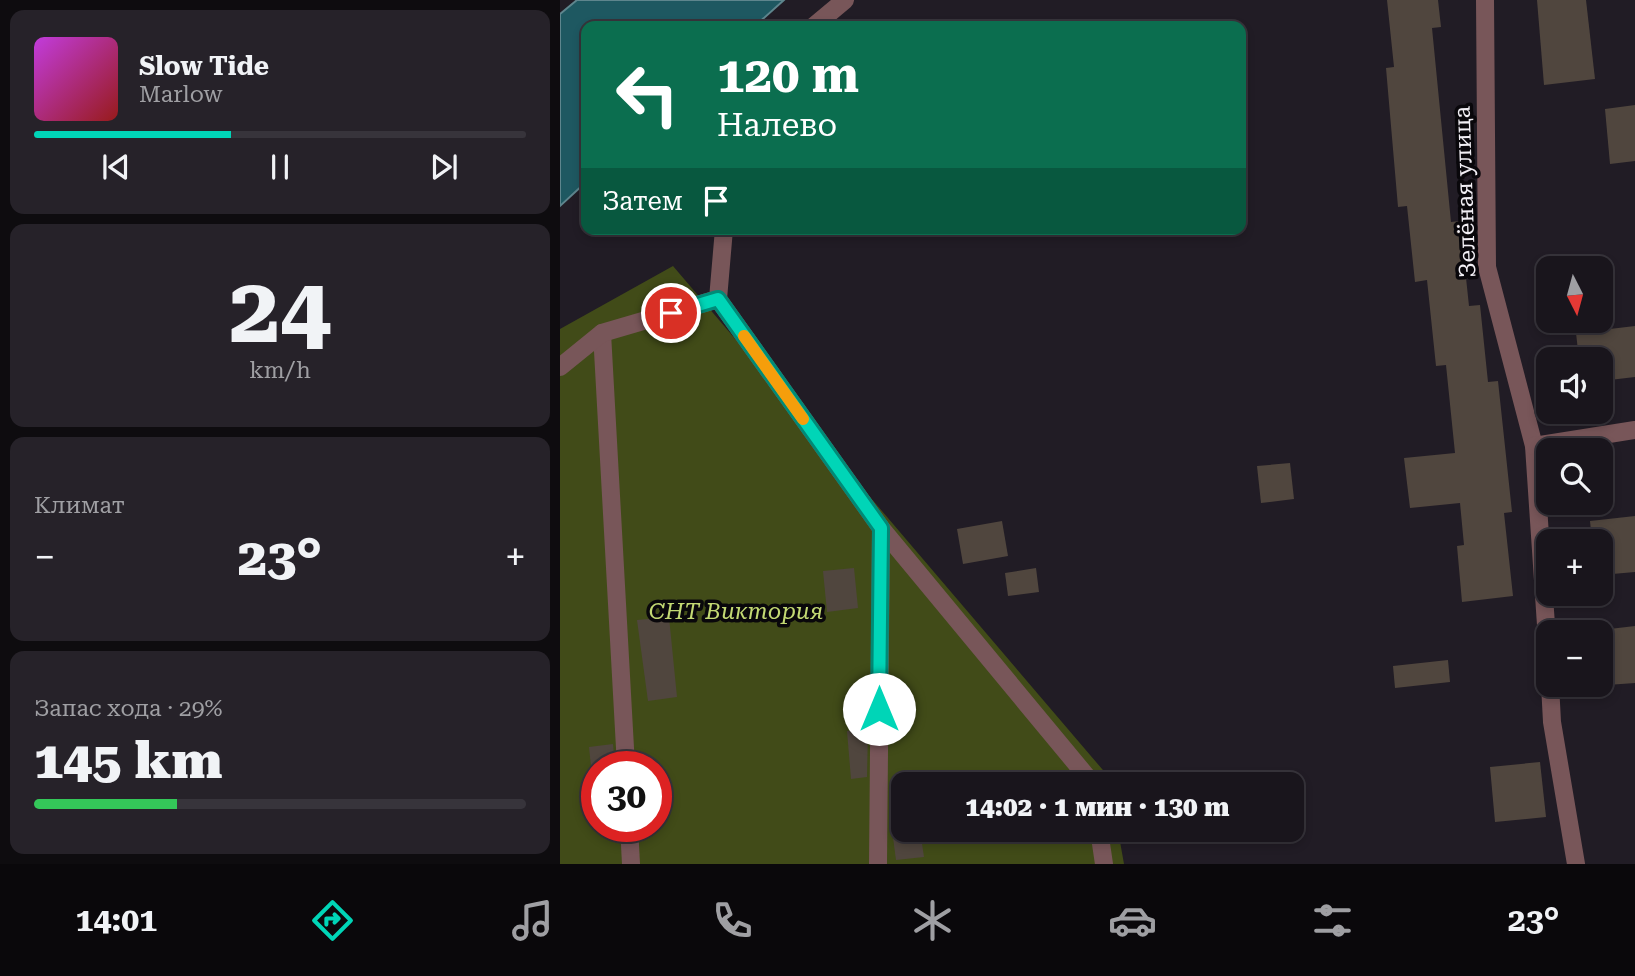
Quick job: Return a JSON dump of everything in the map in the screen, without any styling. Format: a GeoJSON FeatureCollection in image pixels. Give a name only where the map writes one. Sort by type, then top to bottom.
{"type":"FeatureCollection","features":[{"type":"Feature","properties":{"kind":"street"},"geometry":{"type":"LineString","coordinates":[[820,21],[845,0]]}},
{"type":"Feature","properties":{"kind":"street","name":"Зелёная улица"},"geometry":{"type":"LineString","coordinates":[[1485,0],[1487,267],[1534,446],[1546,620]]}},
{"type":"Feature","properties":{"kind":"street"},"geometry":{"type":"LineString","coordinates":[[723,235],[718,299],[881,528],[1083,772]]}},
{"type":"Feature","properties":{"kind":"street"},"geometry":{"type":"LineString","coordinates":[[560,367],[602,333],[718,299]]}},
{"type":"Feature","properties":{"kind":"street"},"geometry":{"type":"LineString","coordinates":[[602,333],[625,751]]}},
{"type":"Feature","properties":{"kind":"street"},"geometry":{"type":"LineString","coordinates":[[1534,446],[1635,430]]}},
{"type":"Feature","properties":{"kind":"street"},"geometry":{"type":"LineString","coordinates":[[878,864],[881,528]]}},
{"type":"Feature","properties":{"kind":"street"},"geometry":{"type":"LineString","coordinates":[[1551,697],[1552,722],[1577,864]]}},
{"type":"Feature","properties":{"kind":"street"},"geometry":{"type":"LineString","coordinates":[[630,842],[631,864]]}},
{"type":"Feature","properties":{"kind":"street"},"geometry":{"type":"LineString","coordinates":[[1101,842],[1104,864]]}},
{"type":"Feature","properties":{"kind":"green space","name":"СНТ Виктория"},"geometry":{"type":"Polygon","coordinates":[[[673,266],[1105,772],[891,772],[891,842],[1120,842],[1124,864],[560,864],[560,329],[673,266]]]}},
{"type":"Feature","properties":{"kind":"water"},"geometry":{"type":"Polygon","coordinates":[[[577,0],[784,0],[761,21],[581,21],[581,187],[560,206],[560,14],[577,0]]]}},
{"type":"Feature","properties":{"kind":"building"},"geometry":{"type":"Polygon","coordinates":[[[1387,0],[1438,0],[1441,27],[1432,28],[1451,222],[1460,221],[1469,306],[1480,305],[1488,382],[1498,381],[1512,512],[1504,513],[1513,596],[1462,602],[1457,546],[1464,545],[1460,503],[1410,508],[1404,458],[1455,453],[1446,365],[1436,366],[1427,280],[1415,282],[1407,206],[1398,207],[1386,68],[1394,67],[1387,0]]]}},
{"type":"Feature","properties":{"kind":"building"},"geometry":{"type":"Polygon","coordinates":[[[1537,0],[1586,0],[1595,79],[1544,85],[1537,0]]]}},
{"type":"Feature","properties":{"kind":"building"},"geometry":{"type":"Polygon","coordinates":[[[1635,105],[1635,161],[1610,164],[1605,109],[1635,105]]]}},
{"type":"Feature","properties":{"kind":"building"},"geometry":{"type":"Polygon","coordinates":[[[1635,326],[1635,377],[1613,380],[1613,347],[1578,347],[1576,333],[1613,333],[1614,328],[1635,326]]]}},
{"type":"Feature","properties":{"kind":"building"},"geometry":{"type":"Polygon","coordinates":[[[1290,463],[1294,499],[1261,503],[1257,466],[1290,463]]]}},
{"type":"Feature","properties":{"kind":"building"},"geometry":{"type":"Polygon","coordinates":[[[1635,516],[1635,572],[1613,574],[1613,529],[1591,529],[1590,521],[1635,516]]]}},
{"type":"Feature","properties":{"kind":"building"},"geometry":{"type":"Polygon","coordinates":[[[1002,521],[1008,556],[963,564],[957,529],[1002,521]]]}},
{"type":"Feature","properties":{"kind":"building"},"geometry":{"type":"Polygon","coordinates":[[[854,568],[858,608],[827,612],[823,571],[854,568]]]}},
{"type":"Feature","properties":{"kind":"building"},"geometry":{"type":"Polygon","coordinates":[[[1036,568],[1039,592],[1008,596],[1005,573],[1036,568]]]}},
{"type":"Feature","properties":{"kind":"building"},"geometry":{"type":"Polygon","coordinates":[[[669,617],[677,697],[648,701],[637,620],[669,617]]]}},
{"type":"Feature","properties":{"kind":"building"},"geometry":{"type":"Polygon","coordinates":[[[1635,626],[1635,683],[1613,685],[1613,629],[1635,626]]]}},
{"type":"Feature","properties":{"kind":"building"},"geometry":{"type":"Polygon","coordinates":[[[1448,660],[1450,682],[1395,688],[1393,666],[1448,660]]]}},
{"type":"Feature","properties":{"kind":"building"},"geometry":{"type":"Polygon","coordinates":[[[868,729],[867,777],[851,779],[847,731],[868,729]]]}},
{"type":"Feature","properties":{"kind":"building"},"geometry":{"type":"Polygon","coordinates":[[[613,744],[614,751],[589,751],[589,747],[613,744]]]}},
{"type":"Feature","properties":{"kind":"building"},"geometry":{"type":"Polygon","coordinates":[[[1540,762],[1546,817],[1495,822],[1490,767],[1540,762]]]}},
{"type":"Feature","properties":{"kind":"building"},"geometry":{"type":"Polygon","coordinates":[[[894,842],[922,842],[924,857],[896,860],[894,842]]]}},
{"type":"Feature","properties":{"kind":"slow traffic"},"geometry":{"type":"LineString","coordinates":[[744,336],[803,419]]}},
{"type":"Feature","properties":{"kind":"route"},"geometry":{"type":"LineString","coordinates":[[671,313],[718,299],[881,528],[879,709]]}}]}
